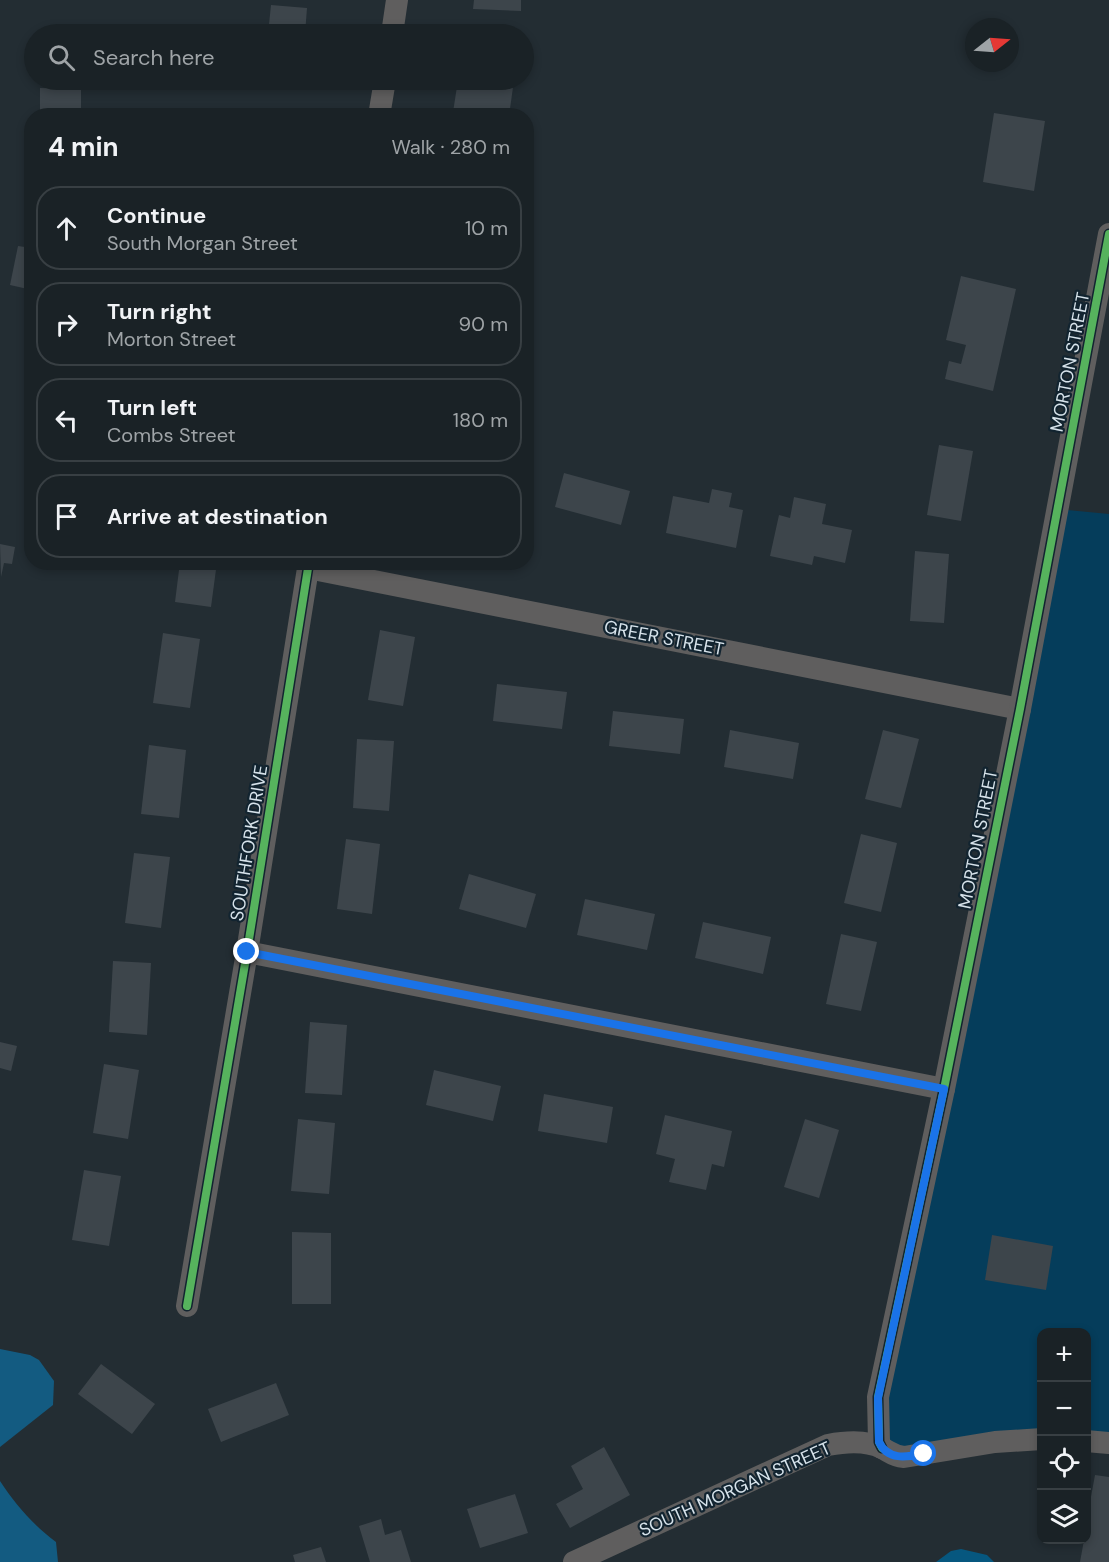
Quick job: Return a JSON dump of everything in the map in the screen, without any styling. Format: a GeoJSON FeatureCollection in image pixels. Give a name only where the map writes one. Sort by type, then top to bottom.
{"type":"FeatureCollection","features":[{"type":"Feature","properties":{"kind":"street"},"geometry":{"type":"LineString","coordinates":[[393,24],[397,0]]}},
{"type":"Feature","properties":{"kind":"street"},"geometry":{"type":"LineString","coordinates":[[380,108],[383,90]]}},
{"type":"Feature","properties":{"kind":"street","name":"MORTON STREET"},"geometry":{"type":"LineString","coordinates":[[882,1448],[879,1442],[878,1398],[944,1089],[1020,709],[1108,246]]}},
{"type":"Feature","properties":{"kind":"street","name":"SOUTHFORK DRIVE"},"geometry":{"type":"LineString","coordinates":[[187,1306],[308,570]]}},
{"type":"Feature","properties":{"kind":"street","name":"GREER STREET"},"geometry":{"type":"LineString","coordinates":[[334,570],[1020,709]]}},
{"type":"Feature","properties":{"kind":"street"},"geometry":{"type":"LineString","coordinates":[[247,952],[944,1089]]}},
{"type":"Feature","properties":{"kind":"street","name":"SOUTH MORGAN STREET"},"geometry":{"type":"LineString","coordinates":[[574,1562],[828,1445],[853,1442],[882,1448],[892,1455],[904,1457],[995,1442],[1037,1438]]}},
{"type":"Feature","properties":{"kind":"street"},"geometry":{"type":"LineString","coordinates":[[1091,1441],[1109,1443]]}},
{"type":"Feature","properties":{"kind":"shaded area"},"geometry":{"type":"Polygon","coordinates":[[[1057,509],[1109,514],[1109,1443],[1091,1441],[1091,1328],[1037,1328],[1037,1439],[892,1455],[878,1397],[1057,509]]]}},
{"type":"Feature","properties":{"kind":"shaded area"},"geometry":{"type":"Polygon","coordinates":[[[0,1349],[30,1355],[39,1360],[54,1381],[53,1405],[0,1447],[0,1349]]]}},
{"type":"Feature","properties":{"kind":"shaded area"},"geometry":{"type":"Polygon","coordinates":[[[0,1481],[25,1514],[56,1542],[58,1562],[0,1562],[0,1481]]]}},
{"type":"Feature","properties":{"kind":"shaded area"},"geometry":{"type":"Polygon","coordinates":[[[961,1549],[987,1555],[994,1562],[936,1562],[951,1551],[961,1549]]]}},
{"type":"Feature","properties":{"kind":"building"},"geometry":{"type":"Polygon","coordinates":[[[474,0],[521,0],[521,11],[473,9],[474,0]]]}},
{"type":"Feature","properties":{"kind":"building"},"geometry":{"type":"Polygon","coordinates":[[[271,5],[307,8],[306,24],[269,24],[271,5]]]}},
{"type":"Feature","properties":{"kind":"building"},"geometry":{"type":"Polygon","coordinates":[[[40,90],[81,90],[81,108],[40,108],[40,90]]]}},
{"type":"Feature","properties":{"kind":"building"},"geometry":{"type":"Polygon","coordinates":[[[456,90],[513,90],[510,108],[454,108],[456,90]]]}},
{"type":"Feature","properties":{"kind":"building"},"geometry":{"type":"Polygon","coordinates":[[[994,113],[1045,121],[1034,191],[983,182],[994,113]]]}},
{"type":"Feature","properties":{"kind":"building"},"geometry":{"type":"Polygon","coordinates":[[[18,246],[24,247],[24,288],[10,285],[18,246]]]}},
{"type":"Feature","properties":{"kind":"building"},"geometry":{"type":"Polygon","coordinates":[[[961,276],[1016,289],[993,391],[945,379],[949,361],[961,364],[966,345],[946,340],[961,276]]]}},
{"type":"Feature","properties":{"kind":"building"},"geometry":{"type":"Polygon","coordinates":[[[939,445],[973,451],[961,521],[927,515],[939,445]]]}},
{"type":"Feature","properties":{"kind":"building"},"geometry":{"type":"Polygon","coordinates":[[[564,473],[630,491],[621,525],[555,507],[564,473]]]}},
{"type":"Feature","properties":{"kind":"building"},"geometry":{"type":"Polygon","coordinates":[[[712,489],[732,493],[729,507],[743,510],[736,548],[666,533],[673,496],[709,503],[712,489]]]}},
{"type":"Feature","properties":{"kind":"building"},"geometry":{"type":"Polygon","coordinates":[[[794,497],[826,504],[822,524],[852,530],[845,563],[814,556],[812,565],[770,556],[779,515],[790,518],[794,497]]]}},
{"type":"Feature","properties":{"kind":"building"},"geometry":{"type":"Polygon","coordinates":[[[0,544],[15,547],[12,564],[4,563],[1,577],[0,544]]]}},
{"type":"Feature","properties":{"kind":"building"},"geometry":{"type":"Polygon","coordinates":[[[915,551],[949,554],[944,623],[910,621],[915,551]]]}},
{"type":"Feature","properties":{"kind":"building"},"geometry":{"type":"Polygon","coordinates":[[[179,570],[216,570],[211,607],[175,602],[179,570]]]}},
{"type":"Feature","properties":{"kind":"building"},"geometry":{"type":"Polygon","coordinates":[[[380,630],[415,637],[403,706],[368,700],[380,630]]]}},
{"type":"Feature","properties":{"kind":"building"},"geometry":{"type":"Polygon","coordinates":[[[163,633],[200,639],[190,708],[153,703],[163,633]]]}},
{"type":"Feature","properties":{"kind":"building"},"geometry":{"type":"Polygon","coordinates":[[[497,684],[567,692],[562,729],[493,721],[497,684]]]}},
{"type":"Feature","properties":{"kind":"building"},"geometry":{"type":"Polygon","coordinates":[[[613,711],[684,719],[680,754],[609,746],[613,711]]]}},
{"type":"Feature","properties":{"kind":"building"},"geometry":{"type":"Polygon","coordinates":[[[730,730],[799,743],[793,779],[724,767],[730,730]]]}},
{"type":"Feature","properties":{"kind":"building"},"geometry":{"type":"Polygon","coordinates":[[[883,730],[919,739],[901,808],[865,799],[883,730]]]}},
{"type":"Feature","properties":{"kind":"building"},"geometry":{"type":"Polygon","coordinates":[[[357,739],[394,741],[389,811],[353,808],[357,739]]]}},
{"type":"Feature","properties":{"kind":"building"},"geometry":{"type":"Polygon","coordinates":[[[149,745],[186,750],[179,818],[141,814],[149,745]]]}},
{"type":"Feature","properties":{"kind":"building"},"geometry":{"type":"Polygon","coordinates":[[[861,834],[897,843],[881,912],[844,903],[861,834]]]}},
{"type":"Feature","properties":{"kind":"building"},"geometry":{"type":"Polygon","coordinates":[[[346,839],[380,844],[372,914],[337,909],[346,839]]]}},
{"type":"Feature","properties":{"kind":"building"},"geometry":{"type":"Polygon","coordinates":[[[134,853],[170,857],[161,928],[125,923],[134,853]]]}},
{"type":"Feature","properties":{"kind":"building"},"geometry":{"type":"Polygon","coordinates":[[[469,874],[536,894],[526,928],[459,909],[469,874]]]}},
{"type":"Feature","properties":{"kind":"building"},"geometry":{"type":"Polygon","coordinates":[[[585,899],[655,914],[647,950],[577,935],[585,899]]]}},
{"type":"Feature","properties":{"kind":"building"},"geometry":{"type":"Polygon","coordinates":[[[703,922],[771,937],[763,974],[695,958],[703,922]]]}},
{"type":"Feature","properties":{"kind":"building"},"geometry":{"type":"Polygon","coordinates":[[[841,934],[877,942],[861,1011],[826,1004],[841,934]]]}},
{"type":"Feature","properties":{"kind":"building"},"geometry":{"type":"Polygon","coordinates":[[[113,961],[151,963],[147,1035],[109,1032],[113,961]]]}},
{"type":"Feature","properties":{"kind":"building"},"geometry":{"type":"Polygon","coordinates":[[[310,1022],[347,1025],[342,1095],[305,1093],[310,1022]]]}},
{"type":"Feature","properties":{"kind":"building"},"geometry":{"type":"Polygon","coordinates":[[[0,1042],[17,1046],[11,1071],[0,1068],[0,1042]]]}},
{"type":"Feature","properties":{"kind":"building"},"geometry":{"type":"Polygon","coordinates":[[[104,1064],[139,1070],[128,1139],[93,1133],[104,1064]]]}},
{"type":"Feature","properties":{"kind":"building"},"geometry":{"type":"Polygon","coordinates":[[[434,1070],[501,1086],[493,1121],[426,1105],[434,1070]]]}},
{"type":"Feature","properties":{"kind":"building"},"geometry":{"type":"Polygon","coordinates":[[[544,1094],[613,1107],[607,1143],[538,1131],[544,1094]]]}},
{"type":"Feature","properties":{"kind":"building"},"geometry":{"type":"Polygon","coordinates":[[[665,1115],[732,1131],[724,1167],[712,1164],[706,1190],[669,1182],[675,1159],[656,1154],[665,1115]]]}},
{"type":"Feature","properties":{"kind":"building"},"geometry":{"type":"Polygon","coordinates":[[[298,1119],[335,1123],[329,1194],[291,1191],[298,1119]]]}},
{"type":"Feature","properties":{"kind":"building"},"geometry":{"type":"Polygon","coordinates":[[[805,1119],[839,1130],[819,1198],[784,1187],[805,1119]]]}},
{"type":"Feature","properties":{"kind":"building"},"geometry":{"type":"Polygon","coordinates":[[[84,1170],[121,1176],[109,1246],[72,1240],[84,1170]]]}},
{"type":"Feature","properties":{"kind":"building"},"geometry":{"type":"Polygon","coordinates":[[[292,1232],[331,1233],[331,1304],[292,1304],[292,1232]]]}},
{"type":"Feature","properties":{"kind":"building"},"geometry":{"type":"Polygon","coordinates":[[[992,1235],[1053,1246],[1046,1290],[985,1280],[992,1235]]]}},
{"type":"Feature","properties":{"kind":"building"},"geometry":{"type":"Polygon","coordinates":[[[101,1364],[155,1404],[132,1434],[78,1394],[101,1364]]]}},
{"type":"Feature","properties":{"kind":"building"},"geometry":{"type":"Polygon","coordinates":[[[276,1383],[289,1415],[221,1442],[208,1409],[276,1383]]]}},
{"type":"Feature","properties":{"kind":"building"},"geometry":{"type":"Polygon","coordinates":[[[604,1447],[630,1495],[570,1528],[556,1504],[583,1489],[571,1466],[604,1447]]]}},
{"type":"Feature","properties":{"kind":"building"},"geometry":{"type":"Polygon","coordinates":[[[1095,1475],[1109,1477],[1109,1562],[1080,1562],[1083,1544],[1091,1544],[1091,1497],[1095,1475]]]}},
{"type":"Feature","properties":{"kind":"building"},"geometry":{"type":"Polygon","coordinates":[[[515,1494],[528,1533],[480,1548],[467,1509],[515,1494]]]}},
{"type":"Feature","properties":{"kind":"building"},"geometry":{"type":"Polygon","coordinates":[[[381,1519],[385,1535],[401,1530],[411,1562],[370,1562],[359,1526],[381,1519]]]}},
{"type":"Feature","properties":{"kind":"building"},"geometry":{"type":"Polygon","coordinates":[[[321,1547],[326,1562],[295,1562],[293,1555],[321,1547]]]}},
{"type":"Feature","properties":{"kind":"cycle path"},"geometry":{"type":"LineString","coordinates":[[882,1448],[879,1442],[878,1397],[944,1089],[1020,709],[1109,234]]}},
{"type":"Feature","properties":{"kind":"cycle path"},"geometry":{"type":"LineString","coordinates":[[187,1306],[247,952],[308,570]]}},
{"type":"Feature","properties":{"kind":"route"},"geometry":{"type":"LineString","coordinates":[[247,952],[944,1089],[878,1398],[879,1442],[882,1448],[898,1456],[924,1454]]}}]}
